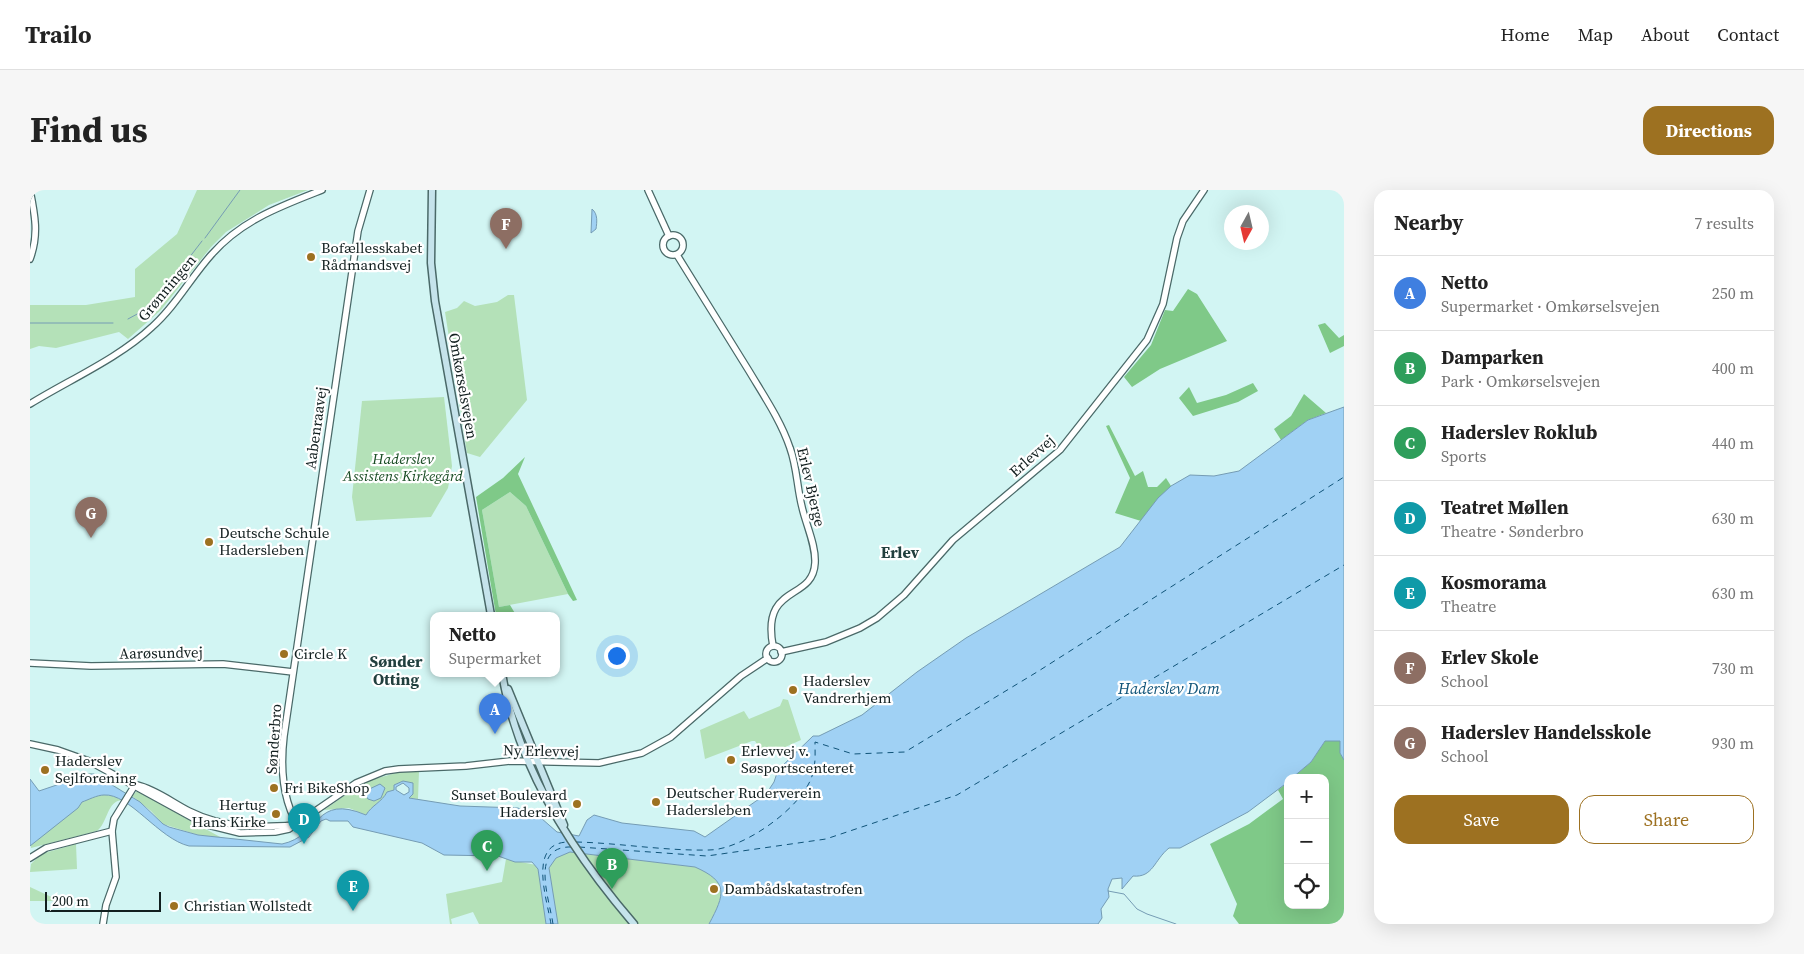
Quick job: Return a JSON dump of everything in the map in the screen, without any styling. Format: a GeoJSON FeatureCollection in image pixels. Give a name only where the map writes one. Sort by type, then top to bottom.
{"type":"FeatureCollection","features":[{"type":"Feature","properties":{"kind":"main road","name":"Omkørselsvejen"},"geometry":{"type":"LineString","coordinates":[[432,190],[431,254],[435,301],[490,612]]}},
{"type":"Feature","properties":{"kind":"main road"},"geometry":{"type":"LineString","coordinates":[[503,677],[515,725],[528,761],[546,799],[580,855],[634,924]]}},
{"type":"Feature","properties":{"kind":"main road"},"geometry":{"type":"LineString","coordinates":[[504,677],[566,831]]}},
{"type":"Feature","properties":{"kind":"main road"},"geometry":{"type":"LineString","coordinates":[[515,725],[519,729],[532,758],[538,761]]}},
{"type":"Feature","properties":{"kind":"main road"},"geometry":{"type":"LineString","coordinates":[[528,761],[537,769],[550,795],[554,798]]}},
{"type":"Feature","properties":{"kind":"street"},"geometry":{"type":"LineString","coordinates":[[30,190],[36,230],[35,247],[30,259]]}},
{"type":"Feature","properties":{"kind":"street","name":"Grønningen"},"geometry":{"type":"LineString","coordinates":[[30,404],[126,347],[147,332],[171,308],[211,255],[238,230],[276,208],[322,190]]}},
{"type":"Feature","properties":{"kind":"street","name":"Aabenraavej"},"geometry":{"type":"LineString","coordinates":[[293,672],[358,231],[370,190]]}},
{"type":"Feature","properties":{"kind":"street"},"geometry":{"type":"LineString","coordinates":[[648,190],[668,236]]}},
{"type":"Feature","properties":{"kind":"street","name":"Erlevvej"},"geometry":{"type":"LineString","coordinates":[[781,652],[826,642],[860,628],[877,618],[904,595],[953,540],[1060,450],[1147,340],[1163,304],[1177,238],[1184,221],[1204,190]]}},
{"type":"Feature","properties":{"kind":"street"},"geometry":{"type":"LineString","coordinates":[[668,236],[678,236],[682,240],[683,248],[677,255],[668,254],[664,250],[663,244],[668,236]]}},
{"type":"Feature","properties":{"kind":"street","name":"Erlev Bjerge"},"geometry":{"type":"LineString","coordinates":[[677,255],[782,428],[796,470],[801,504],[815,555],[814,568],[803,586],[784,598],[772,613],[770,632],[772,646]]}},
{"type":"Feature","properties":{"kind":"street"},"geometry":{"type":"LineString","coordinates":[[772,646],[777,647],[781,652],[781,657],[776,661],[768,658],[767,651],[772,646]]}},
{"type":"Feature","properties":{"kind":"street","name":"Ny Erlevvej"},"geometry":{"type":"LineString","coordinates":[[30,744],[78,756],[133,788],[187,816],[225,830],[240,833],[275,832],[289,829],[356,783],[385,772],[528,761],[599,764],[642,753],[671,737],[742,676],[768,658]]}},
{"type":"Feature","properties":{"kind":"street","name":"Aarøsundvej"},"geometry":{"type":"LineString","coordinates":[[30,663],[91,666],[223,664],[293,672]]}},
{"type":"Feature","properties":{"kind":"street","name":"Sønderbro"},"geometry":{"type":"LineString","coordinates":[[293,672],[282,765],[285,792],[297,824],[303,833]]}},
{"type":"Feature","properties":{"kind":"street"},"geometry":{"type":"LineString","coordinates":[[103,924],[116,870],[112,830],[114,819],[133,788]]}},
{"type":"Feature","properties":{"kind":"street"},"geometry":{"type":"LineString","coordinates":[[30,858],[46,848],[112,830]]}},
{"type":"Feature","properties":{"kind":"green space"},"geometry":{"type":"Polygon","coordinates":[[[197,190],[308,190],[269,205],[226,232],[211,247],[161,310],[128,339],[119,332],[56,348],[39,346],[30,349],[30,305],[86,305],[135,297],[135,269],[177,234],[197,190]]]}},
{"type":"Feature","properties":{"kind":"green space"},"geometry":{"type":"Polygon","coordinates":[[[1188,289],[1197,294],[1227,341],[1160,369],[1132,387],[1124,377],[1151,345],[1165,310],[1173,311],[1188,289]]]}},
{"type":"Feature","properties":{"kind":"green space","name":"Haderslev Assistens Kirkegård"},"geometry":{"type":"Polygon","coordinates":[[[508,295],[514,295],[527,400],[480,457],[467,453],[445,312],[457,308],[464,301],[475,306],[497,302],[508,295]]]}},
{"type":"Feature","properties":{"kind":"green space"},"geometry":{"type":"Polygon","coordinates":[[[1325,323],[1339,338],[1344,335],[1344,346],[1330,353],[1318,325],[1325,323]]]}},
{"type":"Feature","properties":{"kind":"green space"},"geometry":{"type":"Polygon","coordinates":[[[1253,383],[1258,391],[1238,402],[1193,416],[1179,398],[1189,387],[1197,403],[1226,395],[1253,383]]]}},
{"type":"Feature","properties":{"kind":"green space"},"geometry":{"type":"Polygon","coordinates":[[[1304,394],[1326,413],[1308,420],[1281,440],[1274,429],[1291,416],[1304,394]]]}},
{"type":"Feature","properties":{"kind":"green space","name":"Haderslev Assistens Kirkegård"},"geometry":{"type":"Polygon","coordinates":[[[444,397],[452,466],[448,488],[431,517],[356,521],[352,497],[362,401],[444,397]]]}},
{"type":"Feature","properties":{"kind":"green space"},"geometry":{"type":"Polygon","coordinates":[[[1109,425],[1135,476],[1143,471],[1148,487],[1157,487],[1166,478],[1171,486],[1141,521],[1115,513],[1130,478],[1106,426],[1109,425]]]}},
{"type":"Feature","properties":{"kind":"green space"},"geometry":{"type":"Polygon","coordinates":[[[525,457],[518,474],[577,600],[573,601],[568,594],[526,506],[510,492],[482,510],[499,607],[510,605],[514,612],[495,612],[476,497],[503,478],[525,457]]]}},
{"type":"Feature","properties":{"kind":"green space"},"geometry":{"type":"Polygon","coordinates":[[[510,492],[526,506],[568,594],[499,607],[482,510],[510,492]]]}},
{"type":"Feature","properties":{"kind":"green space"},"geometry":{"type":"Polygon","coordinates":[[[783,699],[788,700],[801,740],[772,753],[762,752],[755,741],[752,741],[705,759],[700,730],[744,711],[749,719],[780,706],[783,699]]]}},
{"type":"Feature","properties":{"kind":"green space"},"geometry":{"type":"Polygon","coordinates":[[[1325,741],[1340,741],[1340,753],[1344,760],[1344,924],[1239,924],[1233,916],[1237,904],[1210,844],[1249,824],[1283,799],[1278,790],[1284,785],[1284,909],[1329,909],[1329,774],[1297,774],[1311,762],[1325,741]]]}},
{"type":"Feature","properties":{"kind":"green space"},"geometry":{"type":"Polygon","coordinates":[[[403,771],[419,771],[418,799],[409,798],[413,784],[403,781],[394,785],[394,790],[387,792],[366,815],[349,808],[324,810],[364,782],[403,771]]]}},
{"type":"Feature","properties":{"kind":"green space"},"geometry":{"type":"Polygon","coordinates":[[[91,773],[120,789],[122,800],[113,804],[101,827],[97,831],[31,848],[30,782],[39,792],[65,789],[67,779],[91,773]]]}},
{"type":"Feature","properties":{"kind":"green space"},"geometry":{"type":"Polygon","coordinates":[[[136,792],[222,838],[198,835],[163,824],[151,811],[132,796],[136,792]]]}},
{"type":"Feature","properties":{"kind":"green space"},"geometry":{"type":"Polygon","coordinates":[[[76,844],[77,869],[30,872],[31,864],[41,854],[76,844]]]}},
{"type":"Feature","properties":{"kind":"green space"},"geometry":{"type":"Polygon","coordinates":[[[570,852],[695,867],[714,878],[719,884],[721,897],[709,924],[479,924],[473,912],[451,919],[452,924],[450,924],[446,894],[502,882],[506,859],[536,865],[570,852]]]}},
{"type":"Feature","properties":{"kind":"green space"},"geometry":{"type":"Polygon","coordinates":[[[30,887],[60,901],[30,901],[30,887]]]}},
{"type":"Feature","properties":{"kind":"water"},"geometry":{"type":"Polygon","coordinates":[[[592,209],[597,221],[596,229],[591,233],[592,209]]]}},
{"type":"Feature","properties":{"kind":"water","name":"Haderslev Dam"},"geometry":{"type":"Polygon","coordinates":[[[1344,407],[1344,760],[1340,753],[1340,741],[1325,741],[1311,762],[1297,774],[1284,774],[1284,785],[1248,812],[1180,848],[1169,848],[1149,871],[1140,876],[1133,876],[1122,889],[1122,878],[1112,879],[1108,889],[1109,897],[1101,909],[1102,918],[1098,924],[709,924],[721,897],[721,890],[714,878],[695,867],[570,852],[556,858],[549,868],[558,924],[546,924],[538,869],[532,862],[515,862],[498,856],[444,855],[422,843],[353,827],[348,821],[330,821],[326,819],[321,821],[309,837],[290,847],[189,846],[167,835],[124,801],[114,796],[104,795],[82,802],[78,808],[30,846],[30,779],[39,791],[89,774],[94,774],[140,802],[163,824],[169,827],[198,835],[282,844],[295,840],[327,812],[336,809],[349,810],[366,815],[387,792],[394,790],[394,785],[403,781],[413,783],[413,794],[409,798],[460,806],[518,808],[541,818],[557,832],[579,836],[587,820],[594,815],[622,823],[694,831],[705,837],[766,794],[774,782],[778,770],[813,736],[819,736],[862,715],[917,672],[966,638],[1120,547],[1158,498],[1171,486],[1190,475],[1214,476],[1239,471],[1308,420],[1344,407]],[[403,783],[396,787],[396,790],[404,795],[409,792],[409,788],[403,783]]]}},
{"type":"Feature","properties":{"kind":"water"},"geometry":{"type":"Polygon","coordinates":[[[380,784],[385,788],[381,798],[374,801],[368,799],[363,792],[380,784]]]}},
{"type":"Feature","properties":{"kind":"waterway"},"geometry":{"type":"LineString","coordinates":[[205,238],[240,190]]}},
{"type":"Feature","properties":{"kind":"waterway"},"geometry":{"type":"LineString","coordinates":[[128,319],[152,306],[202,241]]}},
{"type":"Feature","properties":{"kind":"waterway"},"geometry":{"type":"LineString","coordinates":[[30,323],[113,323]]}},
{"type":"Feature","properties":{"kind":"waterway"},"geometry":{"type":"LineString","coordinates":[[1108,891],[1124,894],[1137,909],[1176,924]]}},
{"type":"Feature","properties":{"kind":"ferry route"},"geometry":{"type":"LineString","coordinates":[[576,842],[692,850],[709,850],[738,843],[769,825],[784,813],[806,788],[813,772],[815,742],[853,754],[905,752],[1037,672],[1344,477]]}},
{"type":"Feature","properties":{"kind":"ferry route"},"geometry":{"type":"LineString","coordinates":[[579,847],[707,856],[826,839],[957,795],[1344,565]]}},
{"type":"Feature","properties":{"kind":"ferry route"},"geometry":{"type":"LineString","coordinates":[[551,924],[544,887],[544,861],[548,851],[556,844],[569,842]]}},
{"type":"Feature","properties":{"kind":"ferry route"},"geometry":{"type":"LineString","coordinates":[[553,924],[546,887],[546,863],[551,854],[559,849],[573,847]]}},
{"type":"Feature","properties":{"kind":"place","name":"Erlev Skole"},"geometry":{"type":"Point","coordinates":[506,249]}},
{"type":"Feature","properties":{"kind":"place","name":"Bofællesskabet Rådmandsvej"},"geometry":{"type":"Point","coordinates":[311,257]}},
{"type":"Feature","properties":{"kind":"place","name":"Haderslev Handelsskole"},"geometry":{"type":"Point","coordinates":[91,538]}},
{"type":"Feature","properties":{"kind":"place","name":"Deutsche Schule Hadersleben"},"geometry":{"type":"Point","coordinates":[209,542]}},
{"type":"Feature","properties":{"kind":"place","name":"Circle K"},"geometry":{"type":"Point","coordinates":[284,654]}},
{"type":"Feature","properties":{"kind":"place","name":"Haderslev Vandrerhjem"},"geometry":{"type":"Point","coordinates":[793,690]}},
{"type":"Feature","properties":{"kind":"place","name":"Netto"},"geometry":{"type":"Point","coordinates":[495,734]}},
{"type":"Feature","properties":{"kind":"place","name":"Erlevvej v. Søsportscenteret"},"geometry":{"type":"Point","coordinates":[731,760]}},
{"type":"Feature","properties":{"kind":"place","name":"Haderslev Sejlforening"},"geometry":{"type":"Point","coordinates":[45,770]}},
{"type":"Feature","properties":{"kind":"place","name":"Fri BikeShop"},"geometry":{"type":"Point","coordinates":[274,788]}},
{"type":"Feature","properties":{"kind":"place","name":"Deutscher Ruderverein Hadersleben"},"geometry":{"type":"Point","coordinates":[656,802]}},
{"type":"Feature","properties":{"kind":"place","name":"Sunset Boulevard Haderslev"},"geometry":{"type":"Point","coordinates":[577,804]}},
{"type":"Feature","properties":{"kind":"place","name":"Hertug Hans Kirke"},"geometry":{"type":"Point","coordinates":[276,814]}},
{"type":"Feature","properties":{"kind":"place","name":"Teatret Møllen"},"geometry":{"type":"Point","coordinates":[304,844]}},
{"type":"Feature","properties":{"kind":"place","name":"Haderslev Roklub"},"geometry":{"type":"Point","coordinates":[487,871]}},
{"type":"Feature","properties":{"kind":"place","name":"Damparken"},"geometry":{"type":"Point","coordinates":[612,889]}},
{"type":"Feature","properties":{"kind":"place","name":"Dambådskatastrofen"},"geometry":{"type":"Point","coordinates":[714,889]}},
{"type":"Feature","properties":{"kind":"place","name":"Christian Wollstedt"},"geometry":{"type":"Point","coordinates":[174,906]}},
{"type":"Feature","properties":{"kind":"place","name":"Kosmorama"},"geometry":{"type":"Point","coordinates":[353,911]}},
{"type":"Feature","properties":{"kind":"district","name":"Erlev"},"geometry":{"type":"Point","coordinates":[900,552]}},
{"type":"Feature","properties":{"kind":"district","name":"Sønder Otting"},"geometry":{"type":"Point","coordinates":[396,670]}}]}
